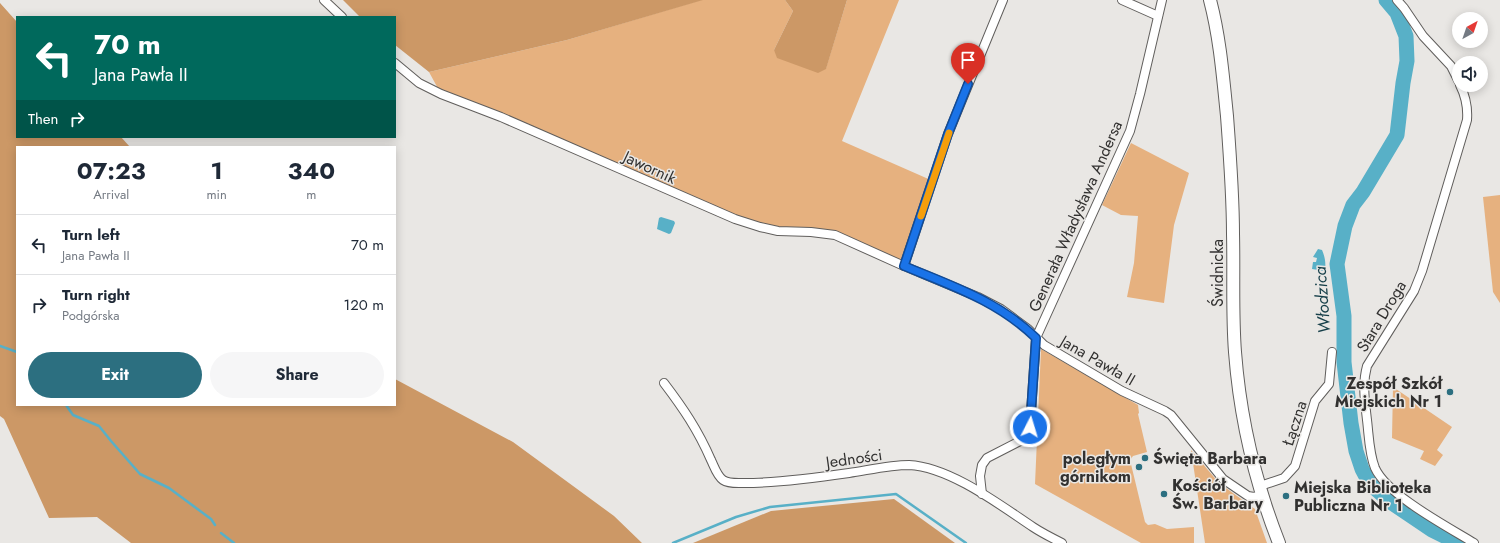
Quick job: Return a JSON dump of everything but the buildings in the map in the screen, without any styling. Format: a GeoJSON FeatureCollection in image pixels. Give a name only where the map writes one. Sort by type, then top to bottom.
{"type":"FeatureCollection","features":[{"type":"Feature","properties":{"kind":"street"},"geometry":{"type":"LineString","coordinates":[[324,0],[341,16]]}},
{"type":"Feature","properties":{"kind":"street"},"geometry":{"type":"LineString","coordinates":[[904,266],[948,134],[1003,0]]}},
{"type":"Feature","properties":{"kind":"street"},"geometry":{"type":"LineString","coordinates":[[1122,0],[1158,16]]}},
{"type":"Feature","properties":{"kind":"street","name":"Generała Władysława Andersa"},"geometry":{"type":"LineString","coordinates":[[982,494],[980,476],[982,465],[987,458],[1024,439],[1030,427],[1036,338],[1130,131],[1162,0]]}},
{"type":"Feature","properties":{"kind":"street","name":"Świdnicka"},"geometry":{"type":"LineString","coordinates":[[1210,0],[1223,68],[1232,185],[1233,316],[1235,352],[1242,406],[1261,491],[1279,543]]}},
{"type":"Feature","properties":{"kind":"street","name":"Stara Droga"},"geometry":{"type":"LineString","coordinates":[[1397,0],[1423,36],[1452,68]]}},
{"type":"Feature","properties":{"kind":"street","name":"Jawornik"},"geometry":{"type":"LineString","coordinates":[[396,64],[419,83],[441,94],[509,120],[735,219],[778,231],[811,232],[836,235],[904,266]]}},
{"type":"Feature","properties":{"kind":"street","name":"Stara Droga"},"geometry":{"type":"LineString","coordinates":[[1464,92],[1468,106],[1467,120],[1422,270],[1414,291],[1367,366],[1364,380],[1364,397],[1371,456],[1376,470],[1382,479],[1397,494],[1474,543]]}},
{"type":"Feature","properties":{"kind":"street","name":"Jana Pawła II"},"geometry":{"type":"LineString","coordinates":[[904,266],[978,297],[1001,309],[1028,329],[1044,345],[1122,391],[1165,411],[1223,478],[1248,496],[1254,497],[1261,491]]}},
{"type":"Feature","properties":{"kind":"street","name":"Łączna"},"geometry":{"type":"LineString","coordinates":[[1261,491],[1284,478],[1295,466],[1315,401],[1328,384],[1332,352]]}},
{"type":"Feature","properties":{"kind":"street","name":"Jedności"},"geometry":{"type":"LineString","coordinates":[[664,383],[686,411],[702,438],[716,472],[723,480],[731,482],[764,483],[819,477],[878,468],[910,466],[934,471],[982,494]]}},
{"type":"Feature","properties":{"kind":"street"},"geometry":{"type":"LineString","coordinates":[[982,494],[1035,528],[1062,543]]}},
{"type":"Feature","properties":{"kind":"shaded area"},"geometry":{"type":"Polygon","coordinates":[[[343,0],[703,0],[567,40],[429,72],[396,46],[396,16],[359,16],[343,0]]]}},
{"type":"Feature","properties":{"kind":"shaded area"},"geometry":{"type":"Polygon","coordinates":[[[701,0],[785,0],[793,11],[774,50],[826,68],[847,0],[899,0],[842,141],[933,181],[904,266],[835,235],[760,227],[441,94],[429,72],[567,40],[701,0]]]}},
{"type":"Feature","properties":{"kind":"shaded area"},"geometry":{"type":"Polygon","coordinates":[[[785,0],[847,0],[826,69],[818,73],[777,58],[774,50],[793,11],[785,0]]]}},
{"type":"Feature","properties":{"kind":"shaded area"},"geometry":{"type":"Polygon","coordinates":[[[0,3],[16,21],[16,138],[122,138],[129,146],[16,146],[16,406],[396,406],[396,380],[513,442],[614,516],[642,543],[131,543],[97,517],[49,518],[4,419],[0,416],[0,3]]]}},
{"type":"Feature","properties":{"kind":"shaded area"},"geometry":{"type":"Polygon","coordinates":[[[1131,143],[1189,173],[1174,225],[1164,303],[1127,297],[1134,263],[1138,216],[1121,215],[1102,205],[1131,143]]]}},
{"type":"Feature","properties":{"kind":"shaded area"},"geometry":{"type":"Polygon","coordinates":[[[1500,195],[1500,303],[1493,292],[1483,197],[1500,195]]]}},
{"type":"Feature","properties":{"kind":"shaded area"},"geometry":{"type":"Polygon","coordinates":[[[1041,349],[1138,405],[1138,414],[1147,452],[1133,456],[1130,460],[1145,522],[1148,525],[1155,524],[1167,529],[1194,527],[1194,543],[1141,543],[1035,484],[1041,349]]]}},
{"type":"Feature","properties":{"kind":"shaded area"},"geometry":{"type":"Polygon","coordinates":[[[1393,387],[1452,427],[1437,450],[1443,455],[1435,466],[1420,459],[1424,451],[1392,438],[1393,387]]]}},
{"type":"Feature","properties":{"kind":"shaded area"},"geometry":{"type":"Polygon","coordinates":[[[1191,450],[1219,483],[1255,509],[1267,543],[1205,543],[1191,450]]]}},
{"type":"Feature","properties":{"kind":"shaded area"},"geometry":{"type":"Polygon","coordinates":[[[894,499],[955,543],[693,543],[771,511],[894,499]]]}},
{"type":"Feature","properties":{"kind":"water"},"geometry":{"type":"Polygon","coordinates":[[[661,217],[674,221],[675,223],[671,233],[669,234],[657,229],[659,218],[661,217]]]}},
{"type":"Feature","properties":{"kind":"water"},"geometry":{"type":"Polygon","coordinates":[[[1318,249],[1322,250],[1324,255],[1325,271],[1312,269],[1313,262],[1316,262],[1317,258],[1313,257],[1318,249]]]}},
{"type":"Feature","properties":{"kind":"waterway","name":"Włodzica"},"geometry":{"type":"LineString","coordinates":[[1386,0],[1397,13],[1406,36],[1407,61],[1397,135],[1363,192],[1353,205],[1345,226],[1337,264],[1344,316],[1344,362],[1351,423],[1356,451],[1362,469],[1370,484],[1392,503],[1432,530],[1458,543]]}},
{"type":"Feature","properties":{"kind":"waterway"},"geometry":{"type":"LineString","coordinates":[[0,346],[16,352]]}},
{"type":"Feature","properties":{"kind":"waterway"},"geometry":{"type":"LineString","coordinates":[[67,406],[73,415],[99,426],[140,474],[169,488],[211,519],[215,525]]}},
{"type":"Feature","properties":{"kind":"waterway"},"geometry":{"type":"LineString","coordinates":[[673,543],[736,517],[770,507],[896,494],[966,543]]}},
{"type":"Feature","properties":{"kind":"waterway"},"geometry":{"type":"LineString","coordinates":[[221,533],[234,543]]}},
{"type":"Feature","properties":{"kind":"slow traffic"},"geometry":{"type":"LineString","coordinates":[[921,216],[949,133]]}},
{"type":"Feature","properties":{"kind":"place","name":"Zespół Szkół Miejskich Nr 1"},"geometry":{"type":"Point","coordinates":[1450,392]}},
{"type":"Feature","properties":{"kind":"place","name":"Święta Barbara"},"geometry":{"type":"Point","coordinates":[1145,458]}},
{"type":"Feature","properties":{"kind":"place","name":"poległym górnikom"},"geometry":{"type":"Point","coordinates":[1139,467]}},
{"type":"Feature","properties":{"kind":"place","name":"Kościół Św. Barbary"},"geometry":{"type":"Point","coordinates":[1164,494]}},
{"type":"Feature","properties":{"kind":"place","name":"Miejska Biblioteka Publiczna Nr 1"},"geometry":{"type":"Point","coordinates":[1286,496]}},
{"type":"Feature","properties":{"kind":"route"},"geometry":{"type":"LineString","coordinates":[[968,84],[948,134],[904,266],[978,297],[1001,309],[1028,329],[1036,338],[1037,347],[1030,427]]}}]}
